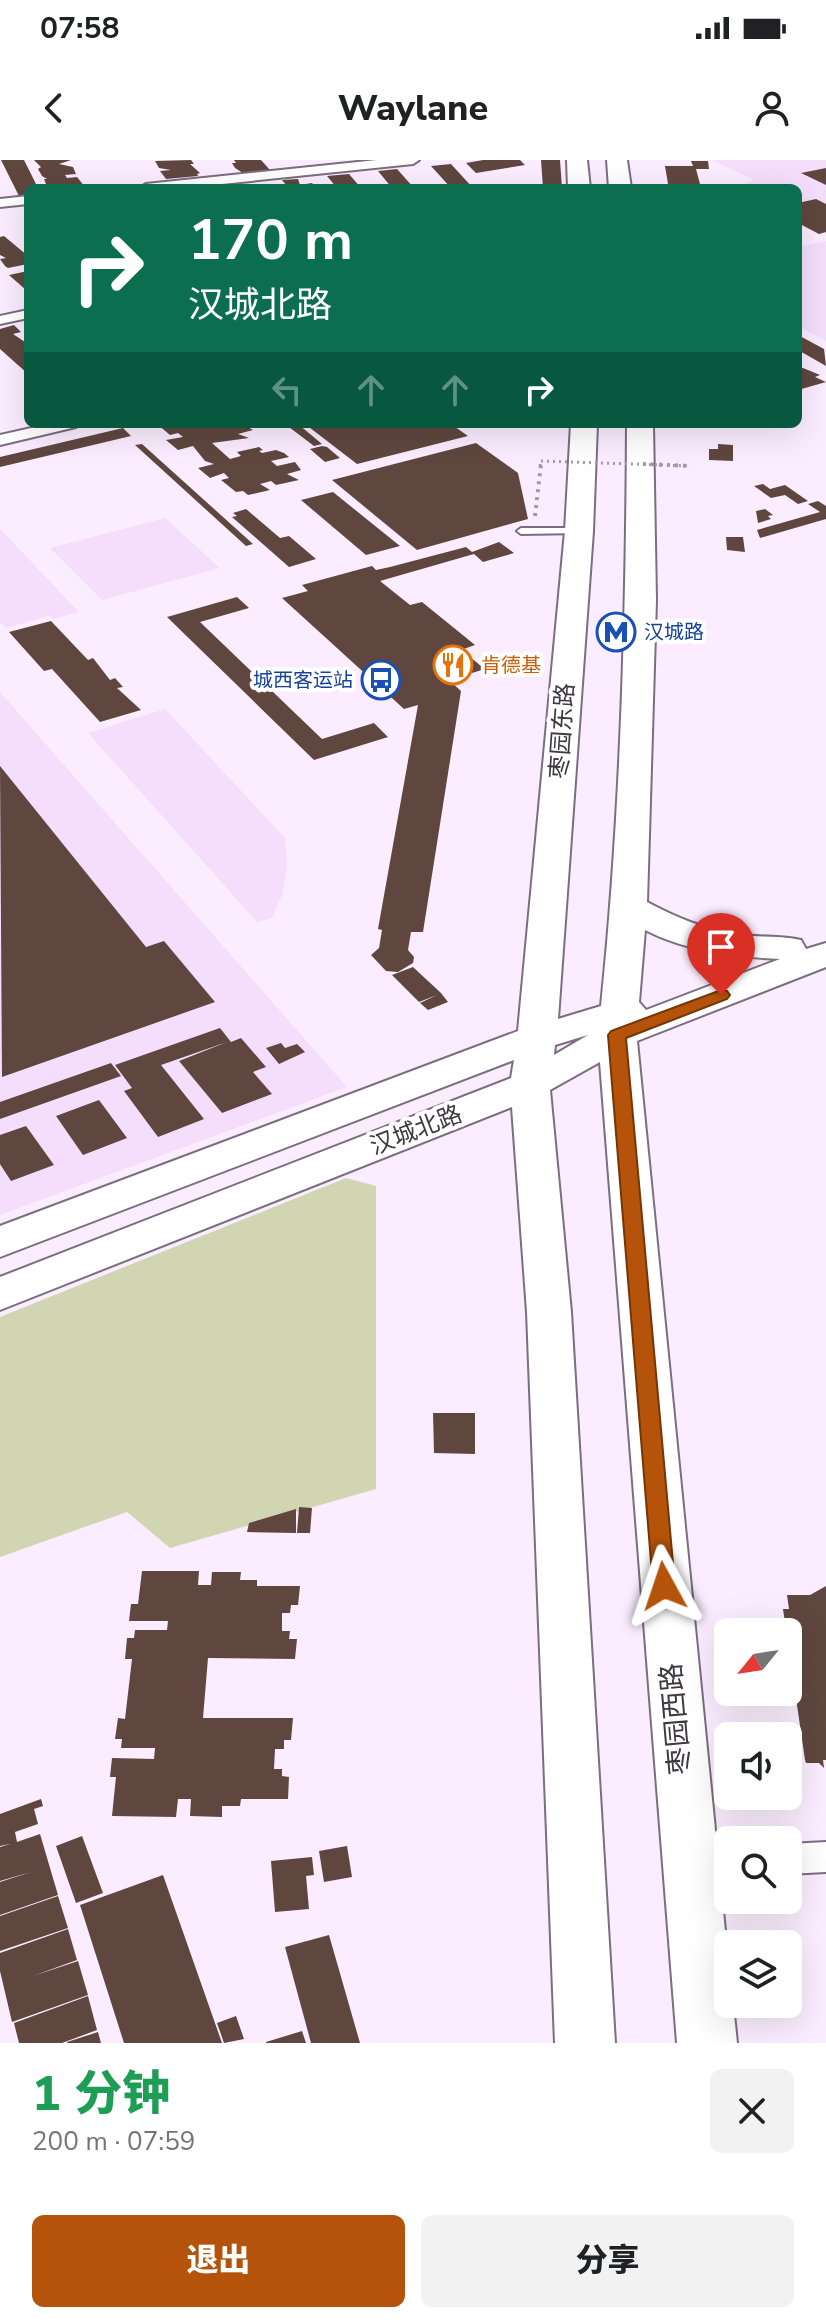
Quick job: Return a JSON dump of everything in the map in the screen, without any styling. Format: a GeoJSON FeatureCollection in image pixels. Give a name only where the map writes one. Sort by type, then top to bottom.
{"type":"FeatureCollection","features":[{"type":"Feature","properties":{"kind":"main road"},"geometry":{"type":"LineString","coordinates":[[577,160],[579,184]]}},
{"type":"Feature","properties":{"kind":"main road"},"geometry":{"type":"LineString","coordinates":[[617,160],[620,184]]}},
{"type":"Feature","properties":{"kind":"main road","name":"枣园东路"},"geometry":{"type":"LineString","coordinates":[[538,1037],[579,531],[584,428]]}},
{"type":"Feature","properties":{"kind":"main road"},"geometry":{"type":"LineString","coordinates":[[619,1024],[629,907],[641,600],[640,428]]}},
{"type":"Feature","properties":{"kind":"main road"},"geometry":{"type":"LineString","coordinates":[[629,907],[677,932],[740,946],[807,951]]}},
{"type":"Feature","properties":{"kind":"main road","name":"汉城北路"},"geometry":{"type":"LineString","coordinates":[[0,1242],[538,1037],[619,1024],[807,951],[826,933]]}},
{"type":"Feature","properties":{"kind":"main road","name":"汉城北路"},"geometry":{"type":"LineString","coordinates":[[0,1294],[530,1085],[619,1024]]}},
{"type":"Feature","properties":{"kind":"main road","name":"枣园西路"},"geometry":{"type":"LineString","coordinates":[[619,1024],[709,1861],[707,2043]]}},
{"type":"Feature","properties":{"kind":"main road"},"geometry":{"type":"LineString","coordinates":[[538,1037],[530,1085],[549,1312],[585,2043]]}},
{"type":"Feature","properties":{"kind":"street"},"geometry":{"type":"LineString","coordinates":[[184,184],[413,160]]}},
{"type":"Feature","properties":{"kind":"street"},"geometry":{"type":"LineString","coordinates":[[0,203],[24,200]]}},
{"type":"Feature","properties":{"kind":"street"},"geometry":{"type":"LineString","coordinates":[[0,320],[24,315]]}},
{"type":"Feature","properties":{"kind":"street"},"geometry":{"type":"LineString","coordinates":[[0,440],[52,428]]}},
{"type":"Feature","properties":{"kind":"street"},"geometry":{"type":"LineString","coordinates":[[802,1858],[826,1857]]}},
{"type":"Feature","properties":{"kind":"lane"},"geometry":{"type":"LineString","coordinates":[[521,531],[579,531]]}},
{"type":"Feature","properties":{"kind":"path"},"geometry":{"type":"LineString","coordinates":[[533,531],[541,461],[691,466]]}},
{"type":"Feature","properties":{"kind":"shaded area"},"geometry":{"type":"Polygon","coordinates":[[[712,160],[826,160],[826,205],[802,203],[802,184],[743,184],[754,180],[712,160]]]}},
{"type":"Feature","properties":{"kind":"shaded area"},"geometry":{"type":"Polygon","coordinates":[[[826,241],[826,341],[802,328],[802,246],[826,241]]]}},
{"type":"Feature","properties":{"kind":"shaded area"},"geometry":{"type":"Polygon","coordinates":[[[165,518],[220,568],[102,600],[50,548],[165,518]]]}},
{"type":"Feature","properties":{"kind":"shaded area"},"geometry":{"type":"Polygon","coordinates":[[[0,529],[79,612],[53,619],[49,616],[6,628],[0,622],[0,529]]]}},
{"type":"Feature","properties":{"kind":"shaded area"},"geometry":{"type":"Polygon","coordinates":[[[0,692],[347,1087],[0,1215],[0,692]]]}},
{"type":"Feature","properties":{"kind":"shaded area"},"geometry":{"type":"Polygon","coordinates":[[[165,709],[285,838],[287,866],[282,895],[272,918],[257,922],[88,733],[165,709]]]}},
{"type":"Feature","properties":{"kind":"green space"},"geometry":{"type":"Polygon","coordinates":[[[346,1178],[376,1186],[376,1489],[170,1548],[127,1512],[0,1557],[0,1317],[346,1178]]]}},
{"type":"Feature","properties":{"kind":"building"},"geometry":{"type":"Polygon","coordinates":[[[1,160],[24,160],[36,184],[24,184],[24,195],[19,196],[1,160]]]}},
{"type":"Feature","properties":{"kind":"building"},"geometry":{"type":"Polygon","coordinates":[[[34,160],[71,160],[59,164],[73,167],[76,174],[65,175],[67,178],[77,177],[83,184],[46,184],[44,179],[47,179],[38,169],[41,167],[34,160]]]}},
{"type":"Feature","properties":{"kind":"building"},"geometry":{"type":"Polygon","coordinates":[[[191,160],[194,164],[190,164],[200,173],[198,176],[166,179],[160,171],[171,170],[159,168],[155,161],[191,160]]]}},
{"type":"Feature","properties":{"kind":"building"},"geometry":{"type":"Polygon","coordinates":[[[234,160],[261,160],[270,170],[243,173],[235,168],[234,160]]]}},
{"type":"Feature","properties":{"kind":"building"},"geometry":{"type":"Polygon","coordinates":[[[520,160],[525,165],[476,173],[466,163],[520,160]]]}},
{"type":"Feature","properties":{"kind":"building"},"geometry":{"type":"Polygon","coordinates":[[[541,160],[560,160],[562,184],[543,184],[541,160]]]}},
{"type":"Feature","properties":{"kind":"building"},"geometry":{"type":"Polygon","coordinates":[[[691,161],[708,161],[709,169],[696,169],[700,184],[668,184],[665,166],[693,166],[691,161]]]}},
{"type":"Feature","properties":{"kind":"building"},"geometry":{"type":"Polygon","coordinates":[[[451,164],[469,184],[447,184],[431,166],[451,164]]]}},
{"type":"Feature","properties":{"kind":"building"},"geometry":{"type":"Polygon","coordinates":[[[826,168],[826,185],[801,173],[826,168]]]}},
{"type":"Feature","properties":{"kind":"building"},"geometry":{"type":"Polygon","coordinates":[[[397,169],[410,184],[389,184],[378,171],[397,169]]]}},
{"type":"Feature","properties":{"kind":"building"},"geometry":{"type":"Polygon","coordinates":[[[349,174],[358,184],[334,184],[327,176],[349,174]]]}},
{"type":"Feature","properties":{"kind":"building"},"geometry":{"type":"Polygon","coordinates":[[[298,179],[300,184],[285,184],[282,180],[298,179]]]}},
{"type":"Feature","properties":{"kind":"building"},"geometry":{"type":"Polygon","coordinates":[[[816,199],[826,204],[826,232],[819,234],[802,225],[802,202],[816,199]]]}},
{"type":"Feature","properties":{"kind":"building"},"geometry":{"type":"Polygon","coordinates":[[[4,236],[24,253],[24,265],[5,266],[0,259],[6,258],[0,255],[0,237],[4,236]]]}},
{"type":"Feature","properties":{"kind":"building"},"geometry":{"type":"Polygon","coordinates":[[[24,272],[24,288],[9,275],[24,272]]]}},
{"type":"Feature","properties":{"kind":"building"},"geometry":{"type":"Polygon","coordinates":[[[14,325],[21,332],[13,334],[24,341],[24,370],[0,349],[0,329],[14,325]]]}},
{"type":"Feature","properties":{"kind":"building"},"geometry":{"type":"Polygon","coordinates":[[[802,337],[824,349],[826,366],[802,352],[802,337]]]}},
{"type":"Feature","properties":{"kind":"building"},"geometry":{"type":"Polygon","coordinates":[[[802,368],[820,375],[815,377],[826,382],[802,389],[802,368]]]}},
{"type":"Feature","properties":{"kind":"building"},"geometry":{"type":"Polygon","coordinates":[[[123,428],[131,436],[0,467],[0,457],[123,428]]]}},
{"type":"Feature","properties":{"kind":"building"},"geometry":{"type":"Polygon","coordinates":[[[162,428],[250,428],[253,430],[238,434],[249,438],[212,443],[230,459],[241,456],[237,452],[259,447],[262,453],[276,450],[284,453],[289,457],[271,461],[277,466],[295,462],[301,470],[287,474],[299,480],[276,485],[271,481],[260,484],[270,490],[248,495],[243,491],[236,492],[221,480],[229,478],[224,473],[210,478],[198,468],[214,464],[205,461],[193,446],[178,450],[166,440],[183,437],[178,433],[170,435],[162,428]]]}},
{"type":"Feature","properties":{"kind":"building"},"geometry":{"type":"Polygon","coordinates":[[[290,428],[303,428],[322,444],[314,446],[290,428]]]}},
{"type":"Feature","properties":{"kind":"building"},"geometry":{"type":"Polygon","coordinates":[[[310,428],[457,428],[468,436],[357,464],[310,428]]]}},
{"type":"Feature","properties":{"kind":"building"},"geometry":{"type":"Polygon","coordinates":[[[476,443],[518,473],[528,519],[417,550],[332,480],[476,443]]]}},
{"type":"Feature","properties":{"kind":"building"},"geometry":{"type":"Polygon","coordinates":[[[142,444],[253,544],[246,546],[135,445],[142,444]]]}},
{"type":"Feature","properties":{"kind":"building"},"geometry":{"type":"Polygon","coordinates":[[[718,444],[733,445],[733,461],[709,460],[709,449],[718,449],[718,444]]]}},
{"type":"Feature","properties":{"kind":"building"},"geometry":{"type":"Polygon","coordinates":[[[322,446],[340,458],[325,462],[310,449],[322,446]]]}},
{"type":"Feature","properties":{"kind":"building"},"geometry":{"type":"Polygon","coordinates":[[[763,484],[770,489],[785,485],[808,501],[798,504],[785,495],[771,498],[754,486],[763,484]]]}},
{"type":"Feature","properties":{"kind":"building"},"geometry":{"type":"Polygon","coordinates":[[[333,492],[400,546],[366,555],[301,500],[333,492]]]}},
{"type":"Feature","properties":{"kind":"building"},"geometry":{"type":"Polygon","coordinates":[[[818,501],[826,506],[826,519],[760,538],[757,530],[820,512],[808,504],[818,501]]]}},
{"type":"Feature","properties":{"kind":"building"},"geometry":{"type":"Polygon","coordinates":[[[246,509],[280,538],[289,536],[316,559],[289,567],[232,517],[237,516],[233,513],[246,509]]]}},
{"type":"Feature","properties":{"kind":"building"},"geometry":{"type":"Polygon","coordinates":[[[765,509],[773,515],[768,516],[771,519],[758,523],[756,511],[765,509]]]}},
{"type":"Feature","properties":{"kind":"building"},"geometry":{"type":"Polygon","coordinates":[[[726,537],[743,537],[745,552],[727,550],[726,537]]]}},
{"type":"Feature","properties":{"kind":"building"},"geometry":{"type":"Polygon","coordinates":[[[499,542],[514,553],[483,562],[474,554],[380,581],[410,605],[422,602],[475,645],[461,650],[485,669],[449,680],[461,691],[423,932],[411,932],[408,950],[414,957],[413,963],[398,972],[386,971],[371,955],[379,948],[382,930],[378,929],[418,705],[404,709],[282,598],[308,591],[302,585],[372,566],[376,570],[466,547],[472,552],[499,542]]]}},
{"type":"Feature","properties":{"kind":"building"},"geometry":{"type":"Polygon","coordinates":[[[237,597],[249,608],[200,622],[322,739],[374,723],[388,737],[314,760],[167,617],[237,597]]]}},
{"type":"Feature","properties":{"kind":"building"},"geometry":{"type":"Polygon","coordinates":[[[51,621],[88,660],[93,658],[110,680],[115,678],[123,687],[117,688],[141,710],[100,722],[52,669],[44,671],[9,632],[51,621]]]}},
{"type":"Feature","properties":{"kind":"building"},"geometry":{"type":"Polygon","coordinates":[[[0,766],[146,947],[164,941],[215,1002],[2,1077],[0,766]]]}},
{"type":"Feature","properties":{"kind":"building"},"geometry":{"type":"Polygon","coordinates":[[[413,967],[448,1002],[428,1010],[420,1003],[437,995],[419,1002],[392,975],[413,967]]]}},
{"type":"Feature","properties":{"kind":"building"},"geometry":{"type":"Polygon","coordinates":[[[220,1028],[231,1042],[241,1038],[266,1067],[253,1072],[272,1094],[222,1113],[179,1061],[227,1042],[161,1065],[204,1119],[158,1137],[124,1091],[132,1088],[115,1065],[220,1028]]]}},
{"type":"Feature","properties":{"kind":"building"},"geometry":{"type":"Polygon","coordinates":[[[281,1043],[285,1048],[297,1044],[305,1052],[279,1064],[266,1048],[281,1043]]]}},
{"type":"Feature","properties":{"kind":"building"},"geometry":{"type":"Polygon","coordinates":[[[111,1063],[121,1076],[0,1119],[0,1102],[111,1063]]]}},
{"type":"Feature","properties":{"kind":"building"},"geometry":{"type":"Polygon","coordinates":[[[99,1100],[127,1138],[83,1155],[56,1116],[99,1100]]]}},
{"type":"Feature","properties":{"kind":"building"},"geometry":{"type":"Polygon","coordinates":[[[26,1126],[54,1165],[11,1181],[0,1164],[0,1135],[26,1126]]]}},
{"type":"Feature","properties":{"kind":"building"},"geometry":{"type":"Polygon","coordinates":[[[433,1413],[475,1413],[475,1454],[434,1453],[433,1413]]]}},
{"type":"Feature","properties":{"kind":"building"},"geometry":{"type":"Polygon","coordinates":[[[299,1507],[312,1508],[310,1533],[297,1533],[299,1507]]]}},
{"type":"Feature","properties":{"kind":"building"},"geometry":{"type":"Polygon","coordinates":[[[296,1509],[296,1533],[247,1532],[249,1523],[296,1509]]]}},
{"type":"Feature","properties":{"kind":"building"},"geometry":{"type":"Polygon","coordinates":[[[142,1571],[199,1571],[198,1585],[211,1585],[212,1572],[241,1572],[240,1580],[257,1580],[257,1586],[300,1586],[298,1605],[291,1605],[290,1613],[282,1613],[282,1631],[290,1631],[289,1639],[297,1639],[295,1659],[208,1658],[203,1718],[293,1718],[291,1740],[284,1740],[284,1749],[275,1749],[274,1769],[282,1769],[282,1776],[289,1777],[288,1799],[241,1799],[240,1806],[222,1806],[222,1817],[190,1816],[191,1799],[178,1799],[176,1817],[112,1816],[116,1777],[110,1777],[112,1758],[154,1759],[155,1748],[121,1748],[122,1739],[115,1739],[118,1718],[125,1719],[132,1659],[125,1659],[127,1638],[134,1638],[135,1630],[167,1630],[168,1621],[129,1621],[131,1604],[138,1604],[142,1571]]]}},
{"type":"Feature","properties":{"kind":"building"},"geometry":{"type":"Polygon","coordinates":[[[826,1586],[824,1768],[819,1763],[806,1763],[805,1760],[802,1722],[799,1722],[797,1706],[802,1706],[802,1618],[784,1618],[783,1609],[789,1609],[787,1595],[810,1595],[826,1586]]]}},
{"type":"Feature","properties":{"kind":"building"},"geometry":{"type":"Polygon","coordinates":[[[41,1799],[43,1806],[34,1809],[38,1824],[15,1832],[17,1842],[40,1834],[58,1895],[0,1915],[0,1882],[31,1872],[0,1881],[0,1847],[10,1844],[0,1846],[0,1814],[41,1799]]]}},
{"type":"Feature","properties":{"kind":"building"},"geometry":{"type":"Polygon","coordinates":[[[82,1836],[103,1893],[76,1903],[56,1846],[82,1836]]]}},
{"type":"Feature","properties":{"kind":"building"},"geometry":{"type":"Polygon","coordinates":[[[347,1846],[352,1877],[324,1882],[319,1851],[347,1846]]]}},
{"type":"Feature","properties":{"kind":"building"},"geometry":{"type":"Polygon","coordinates":[[[312,1857],[314,1875],[306,1876],[309,1909],[275,1912],[271,1861],[312,1857]]]}},
{"type":"Feature","properties":{"kind":"building"},"geometry":{"type":"Polygon","coordinates":[[[163,1875],[222,2043],[124,2043],[80,1905],[163,1875]]]}},
{"type":"Feature","properties":{"kind":"building"},"geometry":{"type":"Polygon","coordinates":[[[58,1896],[68,1928],[0,1951],[0,1916],[58,1896]]]}},
{"type":"Feature","properties":{"kind":"building"},"geometry":{"type":"Polygon","coordinates":[[[68,1929],[77,1960],[33,1976],[78,1961],[88,1995],[12,2022],[0,1971],[0,1953],[68,1929]]]}},
{"type":"Feature","properties":{"kind":"building"},"geometry":{"type":"Polygon","coordinates":[[[329,1935],[360,2043],[311,2043],[285,1947],[329,1935]]]}},
{"type":"Feature","properties":{"kind":"building"},"geometry":{"type":"Polygon","coordinates":[[[88,1996],[97,2030],[62,2043],[19,2043],[14,2023],[88,1996]]]}},
{"type":"Feature","properties":{"kind":"building"},"geometry":{"type":"Polygon","coordinates":[[[236,2016],[244,2039],[224,2043],[217,2023],[236,2016]]]}},
{"type":"Feature","properties":{"kind":"building"},"geometry":{"type":"Polygon","coordinates":[[[302,2031],[306,2043],[266,2043],[266,2042],[302,2031]]]}},
{"type":"Feature","properties":{"kind":"building"},"geometry":{"type":"Polygon","coordinates":[[[98,2032],[101,2043],[67,2043],[67,2042],[98,2032]]]}},
{"type":"Feature","properties":{"kind":"place","name":"汉城路"},"geometry":{"type":"Point","coordinates":[616,632]}},
{"type":"Feature","properties":{"kind":"place","name":"肯德基"},"geometry":{"type":"Point","coordinates":[453,665]}},
{"type":"Feature","properties":{"kind":"place","name":"城西客运站"},"geometry":{"type":"Point","coordinates":[381,680]}},
{"type":"Feature","properties":{"kind":"route"},"geometry":{"type":"LineString","coordinates":[[664,1586],[617,1035],[721,995]]}}]}
